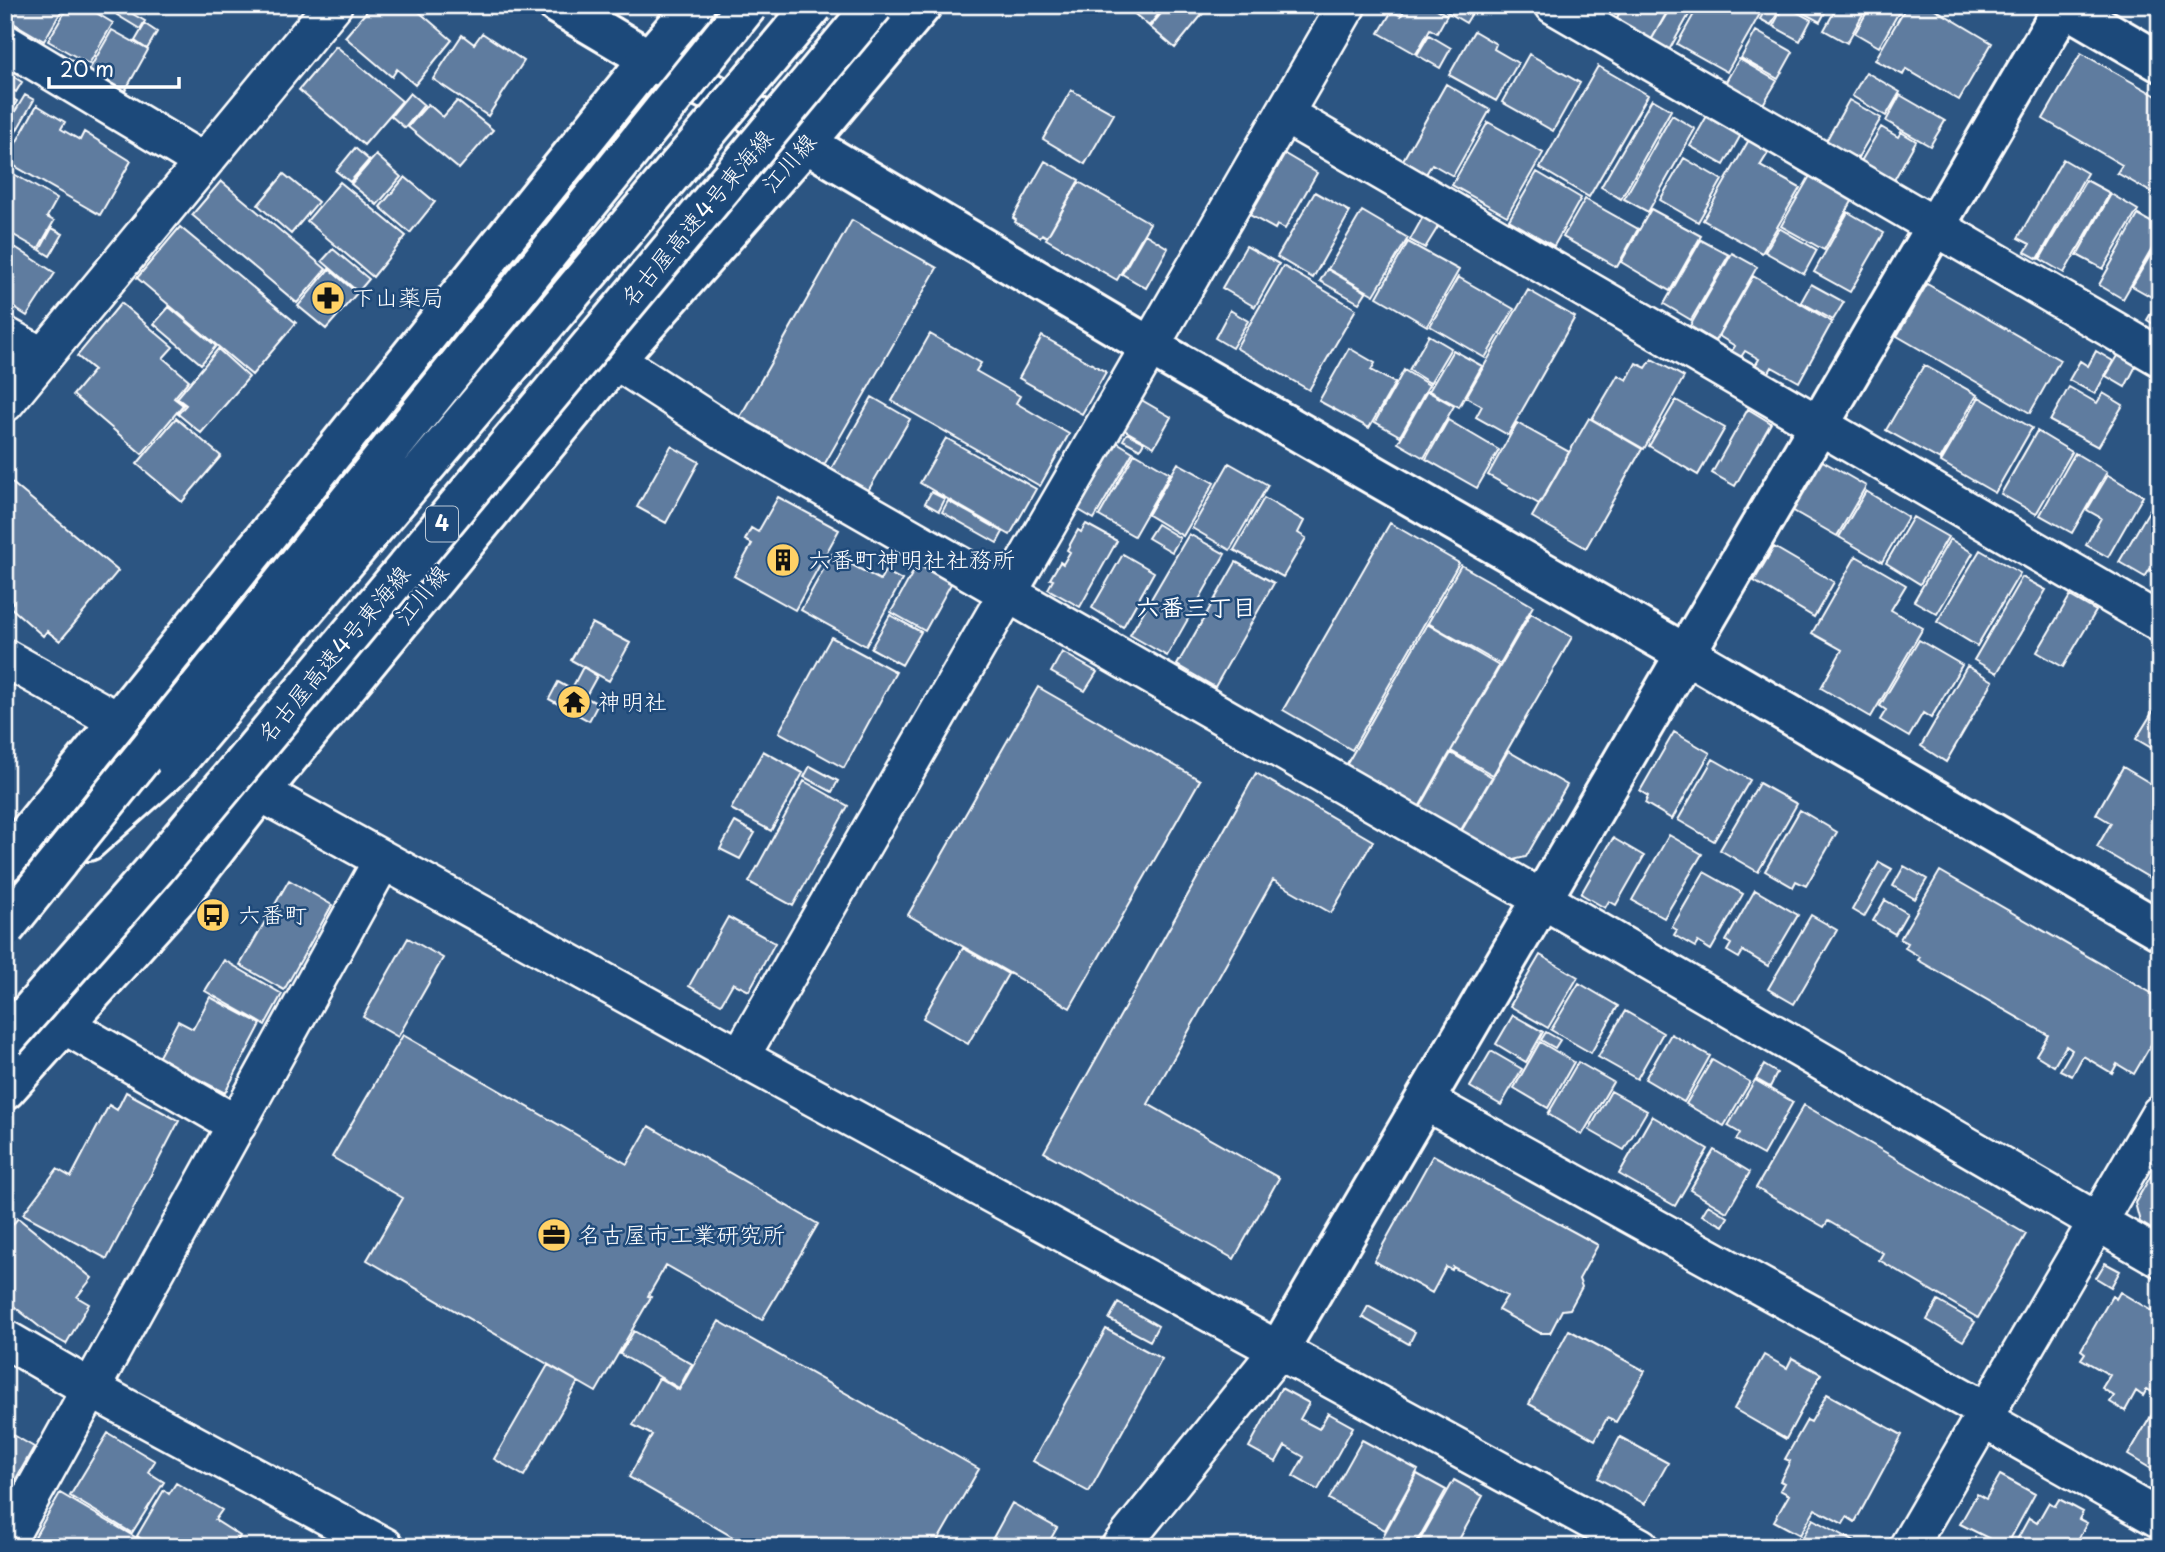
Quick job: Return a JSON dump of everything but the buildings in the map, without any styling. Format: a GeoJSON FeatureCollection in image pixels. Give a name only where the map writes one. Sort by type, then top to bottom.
{"type":"FeatureCollection","features":[{"type":"Feature","properties":{"kind":"main road"},"geometry":{"type":"LineString","coordinates":[[558,5],[649,59],[806,143],[1149,346],[2160,930]]}},
{"type":"Feature","properties":{"kind":"main road"},"geometry":{"type":"LineString","coordinates":[[5,862],[695,5]]}},
{"type":"Feature","properties":{"kind":"main road"},"geometry":{"type":"LineString","coordinates":[[5,928],[748,5]]}},
{"type":"Feature","properties":{"kind":"main road"},"geometry":{"type":"LineString","coordinates":[[5,914],[176,764],[814,5]]}},
{"type":"Feature","properties":{"kind":"main road","name":"名古屋高速4号東海線"},"geometry":{"type":"LineString","coordinates":[[5,1040],[156,868],[874,5]]}},
{"type":"Feature","properties":{"kind":"main road","name":"江川線"},"geometry":{"type":"LineString","coordinates":[[5,1090],[181,894],[260,792],[615,360],[806,143],[922,5]]}},
{"type":"Feature","properties":{"kind":"main road"},"geometry":{"type":"LineString","coordinates":[[1278,1351],[2063,6],[2160,62]]}},
{"type":"Feature","properties":{"kind":"street"},"geometry":{"type":"LineString","coordinates":[[5,403],[333,5]]}},
{"type":"Feature","properties":{"kind":"street"},"geometry":{"type":"LineString","coordinates":[[740,1057],[1347,5]]}},
{"type":"Feature","properties":{"kind":"street"},"geometry":{"type":"LineString","coordinates":[[1554,5],[2160,357]]}},
{"type":"Feature","properties":{"kind":"street"},"geometry":{"type":"LineString","coordinates":[[5,43],[203,162]]}},
{"type":"Feature","properties":{"kind":"street"},"geometry":{"type":"LineString","coordinates":[[1284,114],[2160,623]]}},
{"type":"Feature","properties":{"kind":"street"},"geometry":{"type":"LineString","coordinates":[[5,336],[43,357]]}},
{"type":"Feature","properties":{"kind":"street"},"geometry":{"type":"LineString","coordinates":[[615,360],[723,430],[1542,899],[2160,1258]]}},
{"type":"Feature","properties":{"kind":"street"},"geometry":{"type":"LineString","coordinates":[[5,658],[118,721]]}},
{"type":"Feature","properties":{"kind":"street"},"geometry":{"type":"LineString","coordinates":[[260,792],[1640,1547]]}},
{"type":"Feature","properties":{"kind":"street"},"geometry":{"type":"LineString","coordinates":[[5,1544],[382,861]]}},
{"type":"Feature","properties":{"kind":"street"},"geometry":{"type":"LineString","coordinates":[[63,1024],[237,1125]]}},
{"type":"Feature","properties":{"kind":"street"},"geometry":{"type":"LineString","coordinates":[[1425,1101],[1985,1415],[2160,1519]]}},
{"type":"Feature","properties":{"kind":"street"},"geometry":{"type":"LineString","coordinates":[[1908,1547],[2160,1114]]}},
{"type":"Feature","properties":{"kind":"street"},"geometry":{"type":"LineString","coordinates":[[5,1339],[371,1543]]}},
{"type":"Feature","properties":{"kind":"street"},"geometry":{"type":"LineString","coordinates":[[1121,1547],[1278,1351]]}},
{"type":"Feature","properties":{"kind":"place","name":"下山薬局"},"geometry":{"type":"Point","coordinates":[328,298]}},
{"type":"Feature","properties":{"kind":"place","name":"六番町神明社社務所"},"geometry":{"type":"Point","coordinates":[783,560]}},
{"type":"Feature","properties":{"kind":"place","name":"神明社"},"geometry":{"type":"Point","coordinates":[574,702]}},
{"type":"Feature","properties":{"kind":"place","name":"六番町"},"geometry":{"type":"Point","coordinates":[213,915]}},
{"type":"Feature","properties":{"kind":"place","name":"名古屋市工業研究所"},"geometry":{"type":"Point","coordinates":[554,1235]}},
{"type":"Feature","properties":{"kind":"district","name":"六番三丁目"},"geometry":{"type":"Point","coordinates":[1196,608]}}]}
